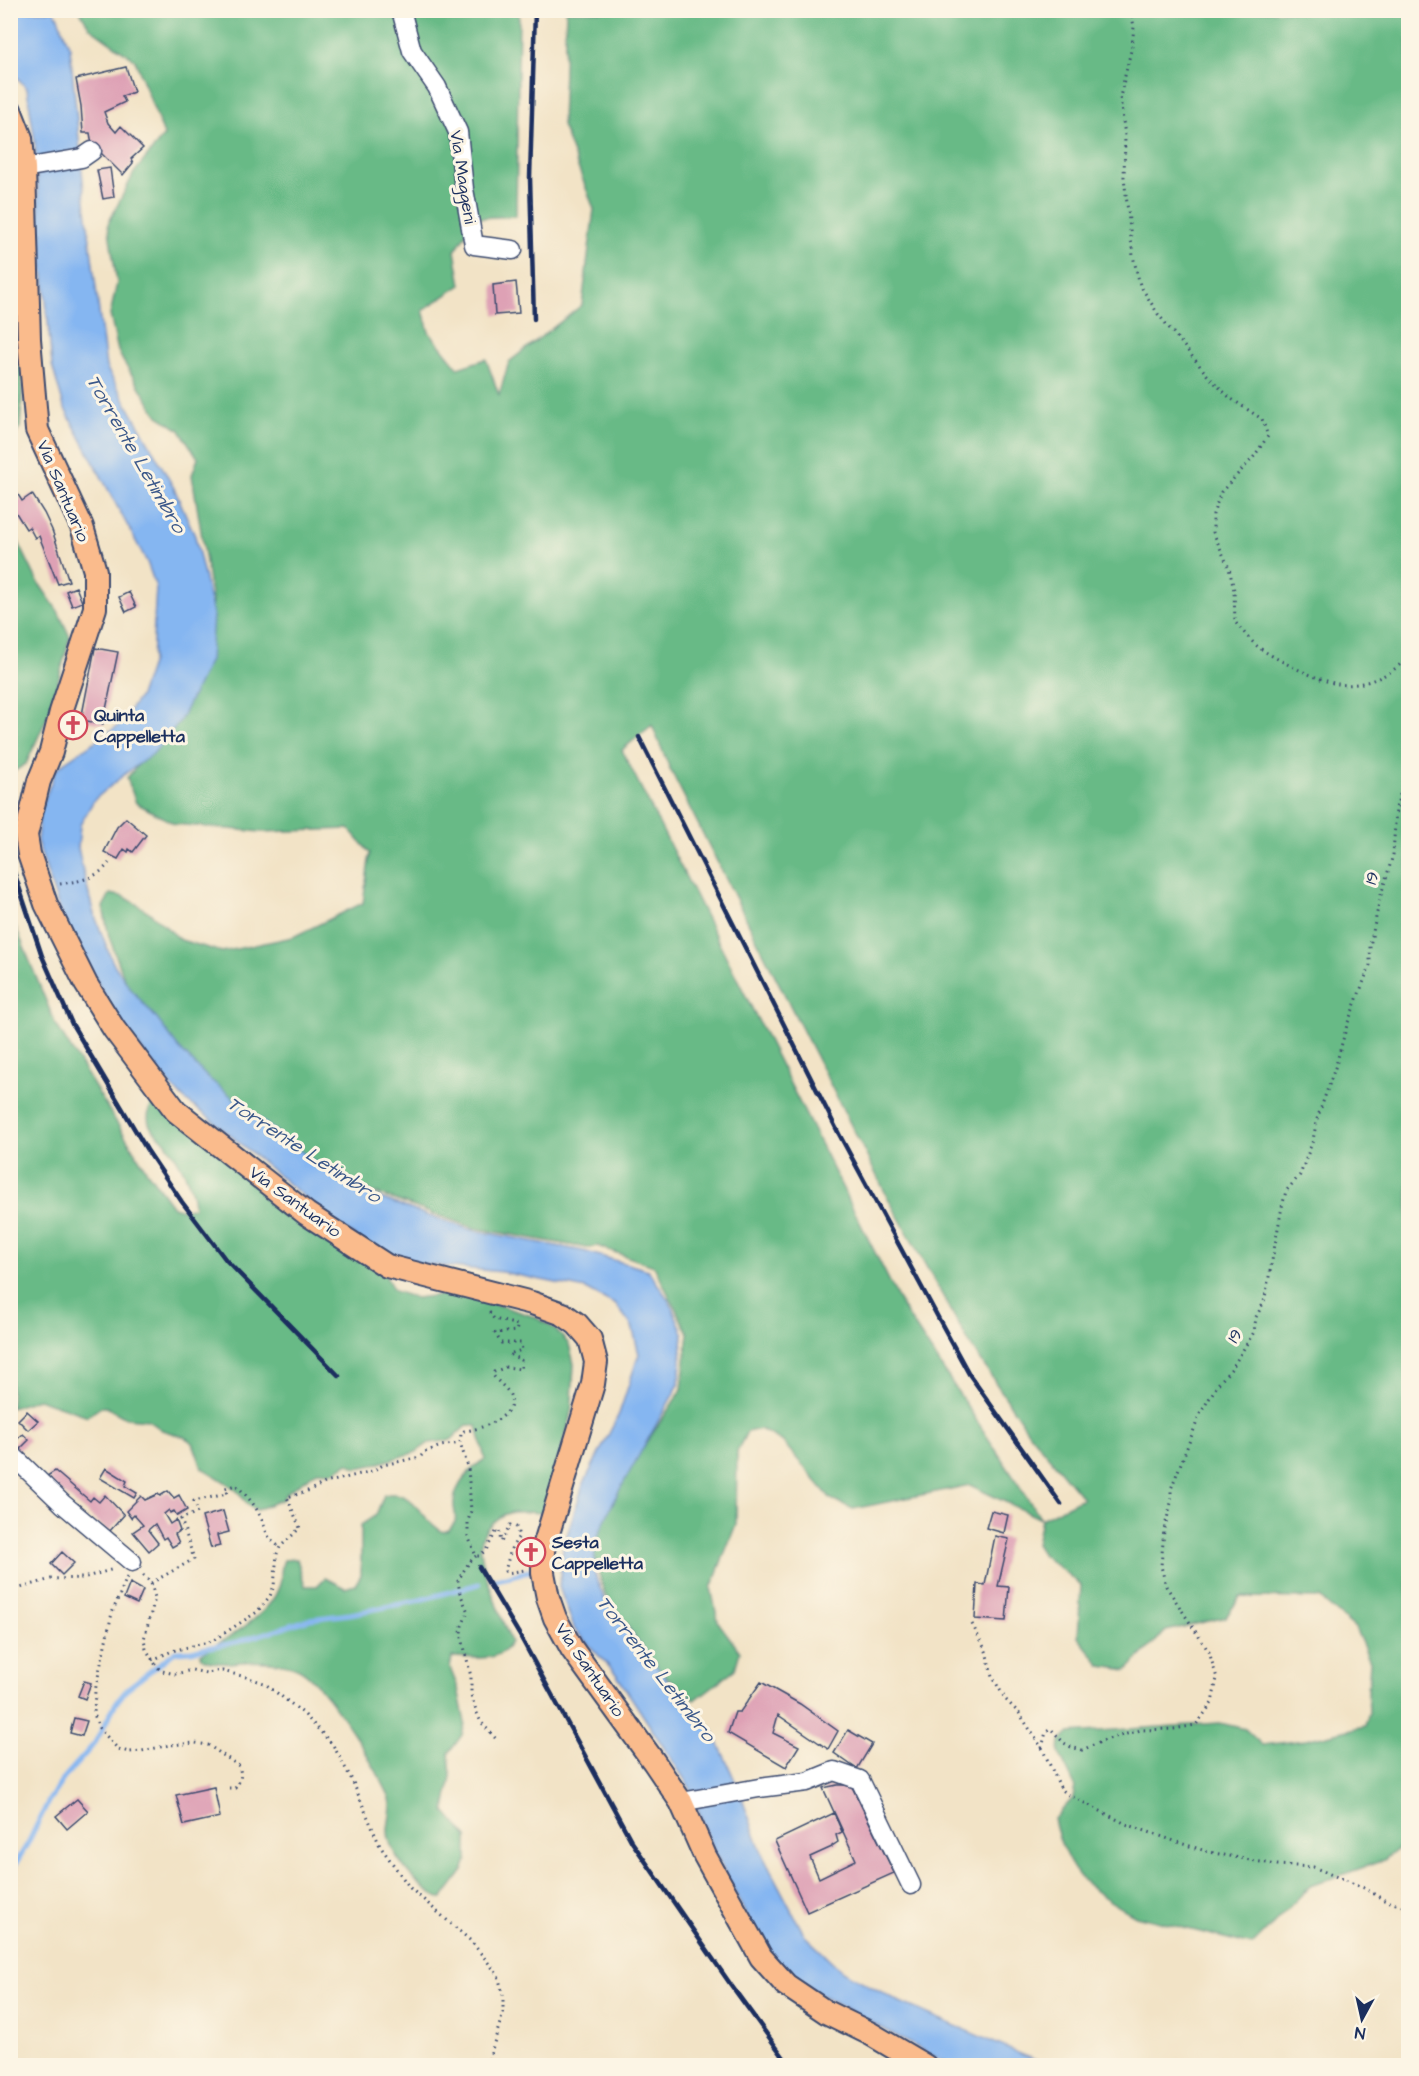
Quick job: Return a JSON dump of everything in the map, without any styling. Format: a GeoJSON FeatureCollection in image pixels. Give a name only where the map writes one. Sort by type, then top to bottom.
{"type":"FeatureCollection","features":[{"type":"Feature","properties":{"kind":"main road","name":"Via Santuario"},"geometry":{"type":"LineString","coordinates":[[10,110],[29,167],[29,339],[37,430],[82,526],[95,571],[95,608],[61,712],[51,752],[39,781],[26,835],[29,854],[40,889],[86,984],[114,1029],[176,1111],[307,1214],[387,1266],[532,1303],[563,1314],[578,1324],[590,1339],[596,1362],[594,1384],[543,1550],[542,1564],[548,1598],[555,1618],[572,1649],[681,1802],[705,1856],[761,1957],[786,1985],[826,2012],[871,2034],[925,2066]]}},
{"type":"Feature","properties":{"kind":"street","name":"Via Maggeni"},"geometry":{"type":"LineString","coordinates":[[400,10],[411,51],[437,87],[458,132],[464,189],[474,245],[513,250]]}},
{"type":"Feature","properties":{"kind":"street"},"geometry":{"type":"LineString","coordinates":[[29,167],[87,154]]}},
{"type":"Feature","properties":{"kind":"street"},"geometry":{"type":"LineString","coordinates":[[10,1453],[63,1504],[128,1560]]}},
{"type":"Feature","properties":{"kind":"street"},"geometry":{"type":"LineString","coordinates":[[681,1802],[807,1782],[834,1771],[860,1780],[911,1885]]}},
{"type":"Feature","properties":{"kind":"path"},"geometry":{"type":"LineString","coordinates":[[1131,10],[1134,27],[1132,46],[1120,97],[1125,136],[1124,177],[1133,256],[1140,285],[1164,321],[1208,376],[1230,398],[1262,419],[1268,436],[1253,458],[1221,492],[1213,514],[1213,532],[1228,568],[1234,590],[1235,622],[1258,647],[1294,667],[1337,684],[1358,684],[1392,672],[1408,656]]}},
{"type":"Feature","properties":{"kind":"path","name":"19"},"geometry":{"type":"LineString","coordinates":[[1042,1748],[1046,1732],[1051,1729],[1064,1743],[1082,1750],[1105,1740],[1141,1730],[1185,1728],[1196,1725],[1212,1703],[1217,1678],[1209,1652],[1166,1586],[1161,1566],[1164,1530],[1171,1503],[1171,1489],[1200,1414],[1254,1332],[1256,1317],[1264,1302],[1286,1191],[1300,1175],[1313,1140],[1317,1119],[1347,1025],[1370,965],[1370,946],[1380,898],[1393,855],[1396,808],[1408,768]]}},
{"type":"Feature","properties":{"kind":"path"},"geometry":{"type":"LineString","coordinates":[[58,885],[81,880],[104,871],[109,863]]}},
{"type":"Feature","properties":{"kind":"path"},"geometry":{"type":"LineString","coordinates":[[476,1556],[468,1536],[471,1511],[469,1473],[460,1443],[461,1434],[464,1431],[500,1420],[507,1414],[511,1405],[510,1395],[498,1383],[494,1372],[506,1367],[521,1369],[521,1360],[509,1354],[519,1352],[523,1348],[521,1343],[499,1342],[495,1333],[518,1330],[518,1325],[494,1319],[490,1313],[501,1314]]}},
{"type":"Feature","properties":{"kind":"path"},"geometry":{"type":"LineString","coordinates":[[152,1660],[172,1651],[212,1641],[257,1612],[270,1596],[274,1586],[277,1554],[280,1547],[300,1528],[287,1497],[324,1484],[372,1472],[383,1465],[407,1461],[441,1446],[460,1443]]}},
{"type":"Feature","properties":{"kind":"path"},"geometry":{"type":"LineString","coordinates":[[150,1583],[195,1559],[181,1520],[198,1512],[194,1501],[227,1494],[225,1488],[236,1485],[248,1497],[260,1516],[269,1540],[280,1547]]}},
{"type":"Feature","properties":{"kind":"path"},"geometry":{"type":"LineString","coordinates":[[497,1740],[481,1722],[472,1699],[471,1677],[461,1633],[468,1612],[458,1583],[468,1568],[469,1562],[483,1554],[496,1530],[499,1531],[502,1542],[510,1525],[516,1527],[519,1536],[511,1549],[505,1572],[530,1569],[542,1564]]}},
{"type":"Feature","properties":{"kind":"path"},"geometry":{"type":"LineString","coordinates":[[128,1560],[150,1583],[155,1598],[144,1639],[146,1650],[152,1660],[162,1671],[176,1674],[192,1670],[206,1673],[222,1671],[264,1683],[303,1713],[333,1745],[352,1780],[380,1846],[411,1888],[471,1941],[498,1975],[503,1995],[503,2013],[487,2066]]}},
{"type":"Feature","properties":{"kind":"path"},"geometry":{"type":"LineString","coordinates":[[10,1591],[51,1580],[72,1580],[98,1575],[128,1560]]}},
{"type":"Feature","properties":{"kind":"path"},"geometry":{"type":"LineString","coordinates":[[128,1560],[127,1580],[112,1613],[94,1691],[94,1714],[99,1728],[118,1749],[129,1752],[184,1743],[208,1745],[239,1766],[242,1776],[240,1782],[235,1788],[229,1788]]}},
{"type":"Feature","properties":{"kind":"path"},"geometry":{"type":"LineString","coordinates":[[972,1624],[1005,1700],[1019,1713],[1042,1748],[1061,1789],[1126,1824],[1209,1852],[1277,1865],[1313,1867],[1364,1888],[1384,1900],[1408,1908]]}},
{"type":"Feature","properties":{"kind":"green space"},"geometry":{"type":"Polygon","coordinates":[[[80,11],[519,11],[516,216],[476,218],[455,251],[461,285],[423,310],[429,332],[458,368],[486,359],[499,395],[509,362],[582,305],[594,209],[562,125],[566,11],[1408,11],[1408,1841],[1384,1860],[1310,1886],[1252,1945],[1136,1916],[1116,1905],[1079,1876],[1061,1844],[1054,1819],[1073,1798],[1075,1786],[1059,1753],[1060,1741],[1069,1733],[1220,1723],[1245,1729],[1262,1745],[1306,1740],[1365,1726],[1369,1712],[1370,1661],[1355,1628],[1320,1598],[1240,1597],[1226,1617],[1166,1631],[1127,1670],[1101,1666],[1078,1637],[1081,1585],[1043,1555],[1036,1544],[1041,1519],[970,1485],[853,1509],[831,1499],[782,1441],[760,1429],[747,1432],[737,1451],[736,1524],[711,1588],[718,1622],[740,1652],[735,1669],[695,1700],[661,1672],[605,1595],[591,1546],[635,1460],[682,1389],[688,1333],[654,1266],[597,1246],[587,1248],[474,1228],[338,1180],[192,1067],[130,994],[109,937],[103,907],[110,894],[125,897],[149,912],[181,940],[222,952],[293,937],[363,903],[370,853],[349,829],[261,832],[175,824],[136,803],[127,778],[184,710],[209,657],[212,600],[192,475],[198,458],[179,429],[158,416],[123,361],[118,351],[110,315],[117,283],[108,224],[134,173],[164,135],[135,60],[89,27],[80,11]],[[652,725],[622,750],[903,1308],[1041,1519],[1083,1498],[1029,1433],[968,1341],[889,1200],[670,769],[652,725]]]}},
{"type":"Feature","properties":{"kind":"green space"},"geometry":{"type":"Polygon","coordinates":[[[10,301],[18,309],[22,393],[20,427],[11,439],[10,301]]]}},
{"type":"Feature","properties":{"kind":"green space"},"geometry":{"type":"Polygon","coordinates":[[[11,527],[38,582],[58,611],[70,637],[50,711],[26,764],[11,776],[11,527]]]}},
{"type":"Feature","properties":{"kind":"green space"},"geometry":{"type":"Polygon","coordinates":[[[10,913],[55,1023],[146,1170],[173,1207],[184,1210],[194,1207],[193,1199],[176,1157],[150,1126],[148,1117],[152,1104],[163,1105],[383,1271],[394,1291],[416,1298],[441,1295],[477,1298],[535,1317],[554,1328],[569,1344],[574,1364],[571,1417],[542,1513],[513,1512],[504,1515],[495,1520],[487,1529],[481,1543],[487,1578],[511,1642],[500,1654],[486,1658],[452,1657],[450,1668],[458,1688],[465,1723],[462,1735],[449,1753],[451,1776],[445,1811],[467,1837],[467,1860],[463,1871],[442,1899],[425,1889],[407,1871],[393,1850],[388,1831],[391,1806],[388,1793],[355,1735],[314,1682],[299,1669],[285,1664],[215,1663],[201,1658],[201,1654],[246,1626],[266,1608],[279,1587],[284,1560],[297,1559],[305,1586],[317,1586],[325,1578],[345,1588],[355,1585],[361,1575],[361,1525],[376,1515],[384,1495],[394,1494],[410,1500],[435,1526],[443,1532],[449,1530],[456,1517],[454,1502],[457,1489],[469,1472],[485,1459],[477,1426],[467,1425],[451,1440],[429,1443],[416,1452],[373,1465],[357,1468],[348,1463],[334,1472],[317,1471],[285,1494],[283,1499],[257,1510],[246,1503],[232,1487],[202,1468],[193,1443],[184,1437],[162,1430],[148,1420],[126,1418],[106,1407],[101,1407],[88,1416],[38,1399],[11,1408],[10,913]]]}},
{"type":"Feature","properties":{"kind":"water","name":"Torrente Letimbro"},"geometry":{"type":"Polygon","coordinates":[[[10,11],[54,11],[70,48],[85,201],[106,367],[174,488],[195,536],[213,614],[210,660],[180,721],[153,754],[94,800],[80,825],[78,848],[83,871],[93,911],[113,963],[178,1047],[207,1077],[350,1187],[472,1230],[583,1251],[648,1270],[670,1302],[683,1333],[679,1384],[615,1498],[597,1538],[593,1569],[604,1599],[675,1690],[712,1729],[737,1785],[763,1856],[805,1936],[842,1971],[900,2002],[1046,2065],[950,2065],[820,1994],[789,1974],[760,1943],[709,1840],[691,1789],[616,1674],[575,1630],[559,1587],[563,1548],[583,1485],[619,1414],[639,1354],[632,1326],[616,1305],[586,1289],[502,1272],[414,1263],[373,1248],[339,1226],[184,1099],[161,1074],[117,1018],[62,917],[37,841],[40,811],[56,770],[119,725],[140,696],[152,661],[156,587],[147,562],[64,407],[52,365],[41,246],[35,142],[27,89],[11,70],[10,11]]]}},
{"type":"Feature","properties":{"kind":"building"},"geometry":{"type":"Polygon","coordinates":[[[126,67],[134,92],[122,96],[125,102],[104,112],[108,123],[116,132],[121,126],[143,148],[131,159],[133,163],[123,175],[92,144],[90,133],[83,133],[76,79],[126,67]]]}},
{"type":"Feature","properties":{"kind":"building"},"geometry":{"type":"Polygon","coordinates":[[[110,168],[114,197],[103,199],[97,170],[110,168]]]}},
{"type":"Feature","properties":{"kind":"building"},"geometry":{"type":"Polygon","coordinates":[[[10,235],[14,235],[15,259],[10,260],[10,235]]]}},
{"type":"Feature","properties":{"kind":"building"},"geometry":{"type":"Polygon","coordinates":[[[516,282],[519,313],[495,315],[493,285],[516,282]]]}},
{"type":"Feature","properties":{"kind":"building"},"geometry":{"type":"Polygon","coordinates":[[[10,482],[22,501],[32,494],[44,513],[69,581],[58,584],[39,536],[35,538],[29,527],[26,529],[13,508],[10,509],[10,482]]]}},
{"type":"Feature","properties":{"kind":"building"},"geometry":{"type":"Polygon","coordinates":[[[76,587],[82,602],[72,606],[66,591],[76,587]]]}},
{"type":"Feature","properties":{"kind":"building"},"geometry":{"type":"Polygon","coordinates":[[[129,592],[136,607],[126,612],[119,597],[129,592]]]}},
{"type":"Feature","properties":{"kind":"building"},"geometry":{"type":"Polygon","coordinates":[[[95,648],[118,652],[103,724],[81,720],[95,648]]]}},
{"type":"Feature","properties":{"kind":"building","name":"Quinta Cappelletta"},"geometry":{"type":"Polygon","coordinates":[[[68,717],[81,721],[77,733],[65,729],[68,717]]]}},
{"type":"Feature","properties":{"kind":"building"},"geometry":{"type":"Polygon","coordinates":[[[126,818],[146,835],[133,852],[124,849],[118,859],[104,852],[117,827],[126,818]]]}},
{"type":"Feature","properties":{"kind":"building"},"geometry":{"type":"Polygon","coordinates":[[[27,1411],[38,1421],[28,1430],[18,1420],[27,1411]]]}},
{"type":"Feature","properties":{"kind":"building"},"geometry":{"type":"Polygon","coordinates":[[[23,1434],[29,1440],[19,1450],[12,1444],[23,1434]]]}},
{"type":"Feature","properties":{"kind":"building"},"geometry":{"type":"Polygon","coordinates":[[[106,1468],[127,1481],[125,1486],[137,1493],[134,1498],[100,1478],[106,1468]]]}},
{"type":"Feature","properties":{"kind":"building"},"geometry":{"type":"Polygon","coordinates":[[[55,1471],[90,1501],[93,1497],[99,1502],[105,1495],[124,1515],[109,1532],[49,1481],[51,1479],[47,1476],[55,1471]]]}},
{"type":"Feature","properties":{"kind":"building"},"geometry":{"type":"Polygon","coordinates":[[[168,1491],[174,1498],[179,1495],[187,1510],[177,1516],[174,1511],[170,1513],[169,1510],[164,1514],[170,1524],[176,1520],[180,1531],[175,1534],[179,1543],[172,1547],[166,1537],[163,1539],[155,1524],[148,1530],[158,1543],[149,1551],[133,1532],[143,1525],[134,1515],[131,1518],[126,1511],[141,1496],[145,1500],[168,1491]]]}},
{"type":"Feature","properties":{"kind":"building"},"geometry":{"type":"Polygon","coordinates":[[[223,1511],[229,1532],[217,1535],[220,1546],[211,1548],[202,1517],[223,1511]]]}},
{"type":"Feature","properties":{"kind":"building"},"geometry":{"type":"Polygon","coordinates":[[[991,1511],[1008,1515],[1004,1533],[986,1528],[991,1511]]]}},
{"type":"Feature","properties":{"kind":"building"},"geometry":{"type":"Polygon","coordinates":[[[995,1536],[1009,1539],[998,1586],[1009,1587],[1006,1621],[975,1619],[977,1584],[985,1585],[995,1536]]]}},
{"type":"Feature","properties":{"kind":"building","name":"Sesta Cappelletta"},"geometry":{"type":"Polygon","coordinates":[[[526,1546],[536,1548],[535,1557],[525,1555],[526,1546]]]}},
{"type":"Feature","properties":{"kind":"building"},"geometry":{"type":"Polygon","coordinates":[[[62,1552],[74,1563],[62,1575],[51,1564],[62,1552]]]}},
{"type":"Feature","properties":{"kind":"building"},"geometry":{"type":"Polygon","coordinates":[[[130,1583],[143,1590],[137,1604],[124,1598],[130,1583]]]}},
{"type":"Feature","properties":{"kind":"building"},"geometry":{"type":"Polygon","coordinates":[[[84,1681],[91,1683],[85,1699],[78,1696],[84,1681]]]}},
{"type":"Feature","properties":{"kind":"building"},"geometry":{"type":"Polygon","coordinates":[[[761,1682],[800,1704],[838,1731],[828,1749],[778,1715],[773,1733],[799,1746],[786,1767],[728,1733],[735,1712],[740,1712],[761,1682]]]}},
{"type":"Feature","properties":{"kind":"building"},"geometry":{"type":"Polygon","coordinates":[[[74,1718],[87,1721],[82,1736],[70,1733],[74,1718]]]}},
{"type":"Feature","properties":{"kind":"building"},"geometry":{"type":"Polygon","coordinates":[[[848,1730],[872,1744],[857,1769],[834,1753],[848,1730]]]}},
{"type":"Feature","properties":{"kind":"building"},"geometry":{"type":"Polygon","coordinates":[[[851,1785],[894,1873],[807,1912],[775,1841],[834,1813],[842,1832],[836,1835],[838,1842],[810,1857],[819,1878],[856,1860],[823,1788],[851,1785]]]}},
{"type":"Feature","properties":{"kind":"building"},"geometry":{"type":"Polygon","coordinates":[[[214,1787],[220,1817],[184,1825],[176,1795],[214,1787]]]}},
{"type":"Feature","properties":{"kind":"building"},"geometry":{"type":"Polygon","coordinates":[[[77,1799],[88,1811],[67,1829],[56,1816],[77,1799]]]}},
{"type":"Feature","properties":{"kind":"waterway"},"geometry":{"type":"LineString","coordinates":[[496,1580],[529,1571]]}},
{"type":"Feature","properties":{"kind":"waterway"},"geometry":{"type":"LineString","coordinates":[[10,1873],[49,1800],[64,1778],[95,1743],[116,1703],[128,1688],[175,1652],[237,1642],[310,1619],[416,1601],[479,1584]]}},
{"type":"Feature","properties":{"kind":"railway"},"geometry":{"type":"LineString","coordinates":[[534,319],[530,178],[535,10]]}},
{"type":"Feature","properties":{"kind":"railway"},"geometry":{"type":"LineString","coordinates":[[639,737],[839,1134],[969,1374],[1061,1504]]}},
{"type":"Feature","properties":{"kind":"railway"},"geometry":{"type":"LineString","coordinates":[[10,860],[42,956],[72,1024],[147,1150],[182,1202],[226,1260],[339,1376]]}},
{"type":"Feature","properties":{"kind":"railway"},"geometry":{"type":"LineString","coordinates":[[479,1567],[519,1634],[632,1842],[790,2066]]}},
{"type":"Feature","properties":{"kind":"place","name":"Quinta Cappelletta"},"geometry":{"type":"Point","coordinates":[73,725]}},
{"type":"Feature","properties":{"kind":"place","name":"Sesta Cappelletta"},"geometry":{"type":"Point","coordinates":[531,1552]}}]}
